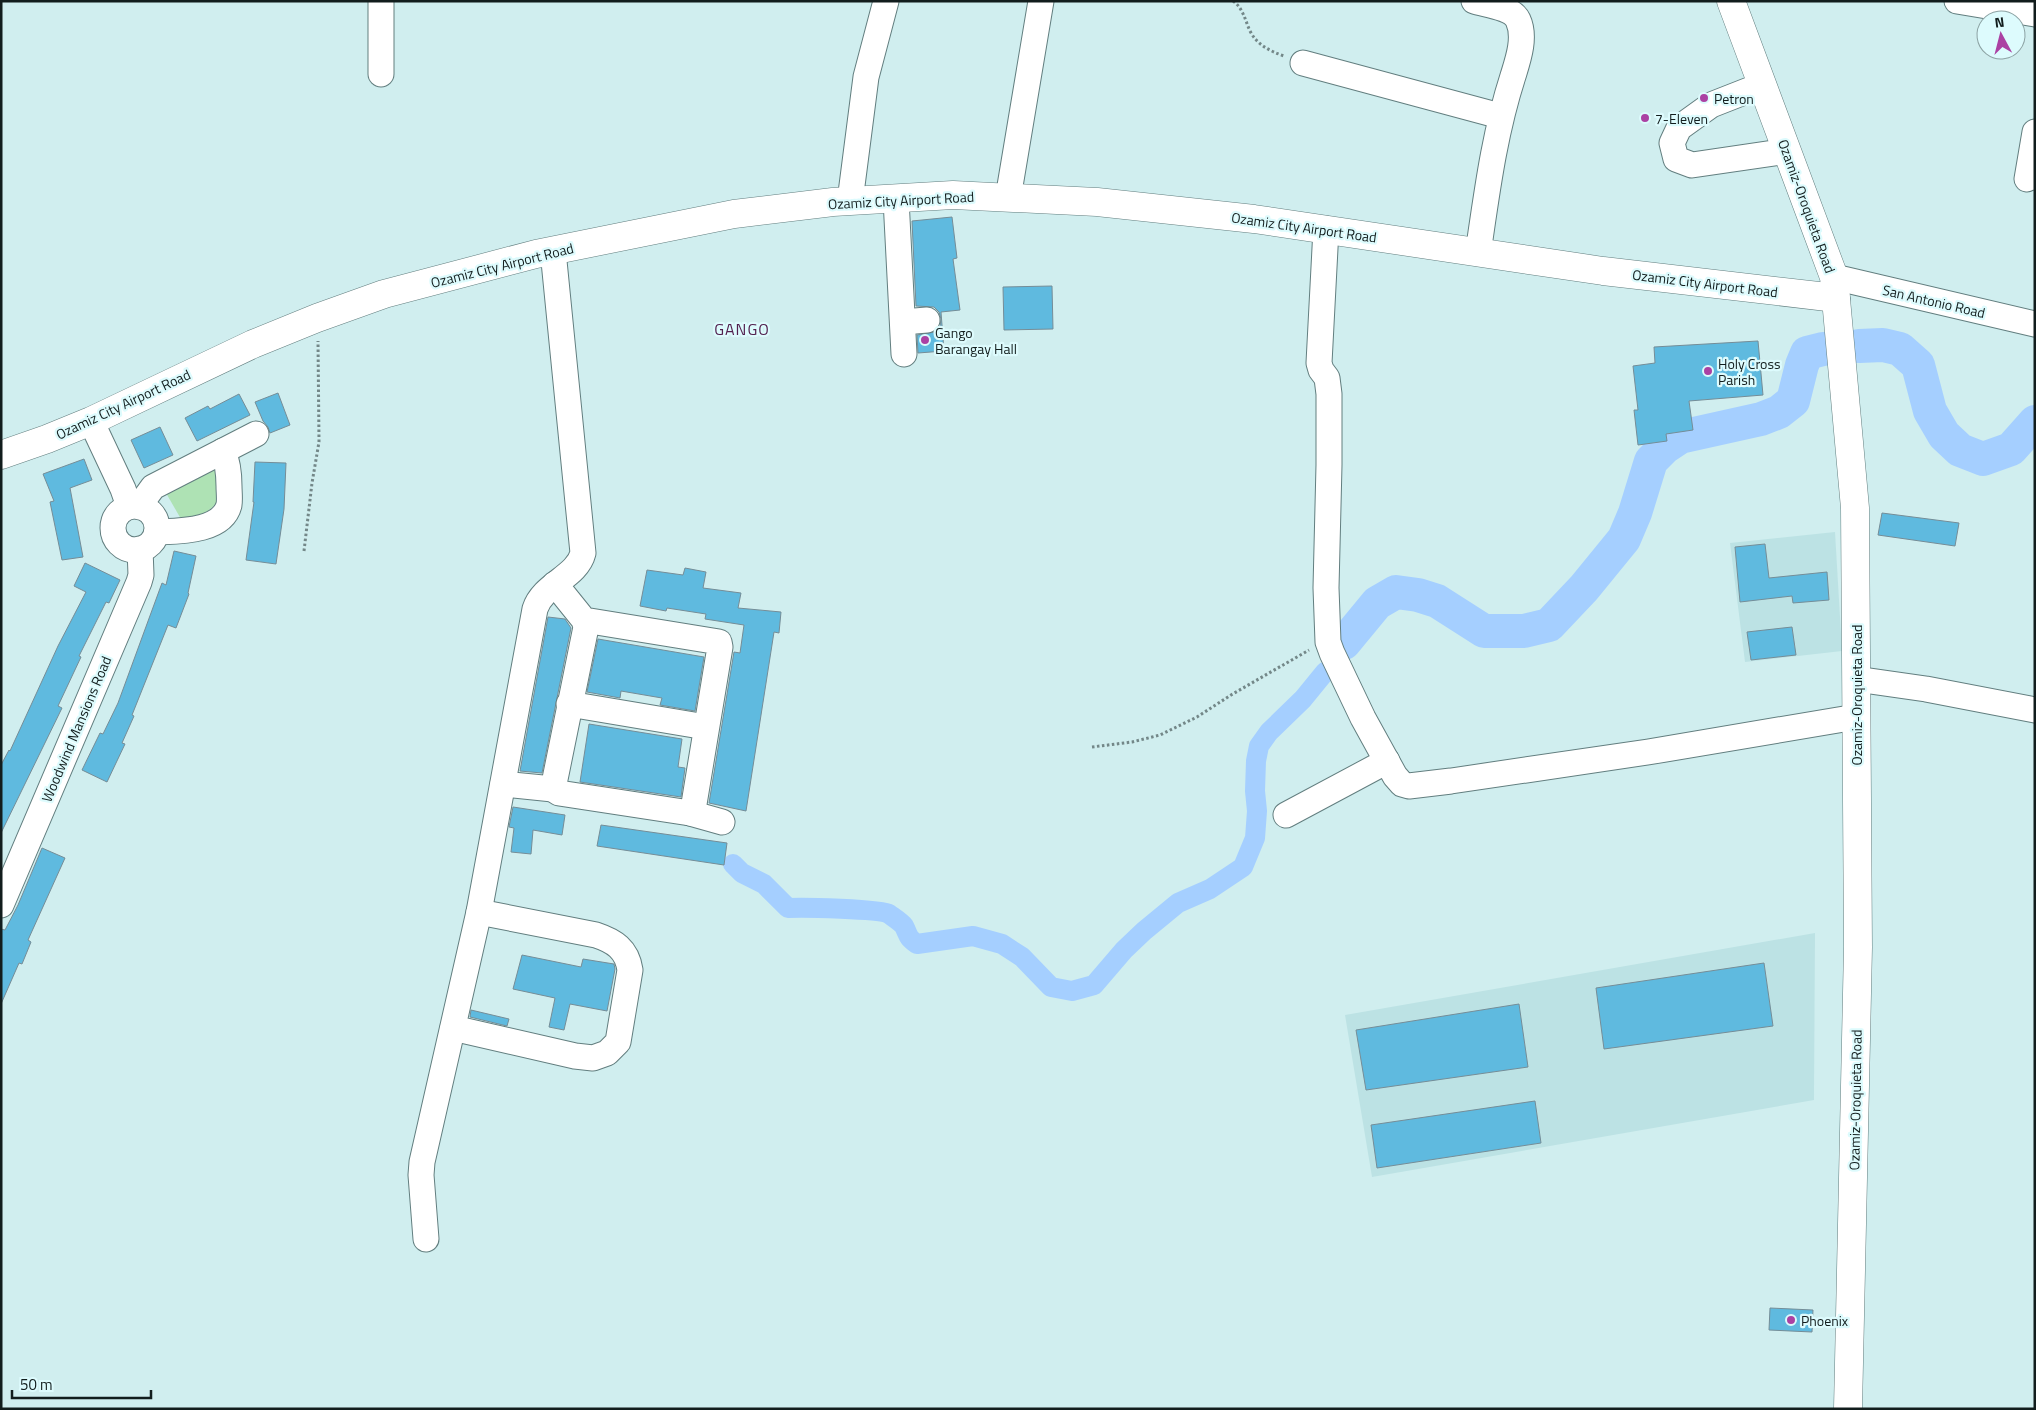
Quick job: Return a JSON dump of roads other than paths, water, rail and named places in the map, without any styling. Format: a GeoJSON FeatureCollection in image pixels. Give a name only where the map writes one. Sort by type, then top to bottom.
{"type":"FeatureCollection","features":[{"type":"Feature","properties":{"kind":"main road","name":"Ozamiz-Oroquieta Road"},"geometry":{"type":"LineString","coordinates":[[1731,1],[1787,151],[1835,288],[1854,508],[1858,948],[1848,1409]]}},
{"type":"Feature","properties":{"kind":"main road","name":"Ozamiz City Airport Road"},"geometry":{"type":"LineString","coordinates":[[1,455],[48,439],[91,421],[253,344],[384,294],[553,251],[734,214],[850,201],[953,196],[1097,202],[1254,219],[1603,272],[1835,288]]}},
{"type":"Feature","properties":{"kind":"street"},"geometry":{"type":"LineString","coordinates":[[381,1],[381,74]]}},
{"type":"Feature","properties":{"kind":"street"},"geometry":{"type":"LineString","coordinates":[[850,201],[866,77],[886,1]]}},
{"type":"Feature","properties":{"kind":"street"},"geometry":{"type":"LineString","coordinates":[[1008,198],[1041,1]]}},
{"type":"Feature","properties":{"kind":"street"},"geometry":{"type":"LineString","coordinates":[[1474,1],[1512,13],[1518,19],[1520,26],[1519,52],[1494,141],[1478,252]]}},
{"type":"Feature","properties":{"kind":"street"},"geometry":{"type":"LineString","coordinates":[[1957,1],[2011,5],[2035,14]]}},
{"type":"Feature","properties":{"kind":"street"},"geometry":{"type":"LineString","coordinates":[[1303,63],[1500,116]]}},
{"type":"Feature","properties":{"kind":"street"},"geometry":{"type":"LineString","coordinates":[[1762,85],[1711,105],[1679,128],[1672,143],[1676,159],[1692,165],[1787,151]]}},
{"type":"Feature","properties":{"kind":"street"},"geometry":{"type":"LineString","coordinates":[[2027,179],[2035,132]]}},
{"type":"Feature","properties":{"kind":"street"},"geometry":{"type":"LineString","coordinates":[[896,199],[904,354]]}},
{"type":"Feature","properties":{"kind":"street"},"geometry":{"type":"LineString","coordinates":[[1326,230],[1319,362],[1321,370],[1327,378],[1328,394],[1329,465],[1326,588],[1328,638],[1332,653],[1363,718],[1402,784],[1409,786],[1451,781],[1648,752],[1856,717]]}},
{"type":"Feature","properties":{"kind":"street"},"geometry":{"type":"LineString","coordinates":[[426,1239],[420,1175],[422,1162],[480,912],[535,609],[542,594],[575,566],[583,552],[553,251]]}},
{"type":"Feature","properties":{"kind":"street","name":"San Antonio Road"},"geometry":{"type":"LineString","coordinates":[[1835,288],[2035,324]]}},
{"type":"Feature","properties":{"kind":"street"},"geometry":{"type":"LineString","coordinates":[[903,322],[927,320]]}},
{"type":"Feature","properties":{"kind":"street","name":"Woodwind Mansions Road"},"geometry":{"type":"LineString","coordinates":[[1,905],[139,582],[153,516],[135,507],[124,489],[91,421]]}},
{"type":"Feature","properties":{"kind":"street"},"geometry":{"type":"LineString","coordinates":[[223,451],[229,470],[230,498],[227,510],[223,515],[211,524],[148,541],[128,549],[117,542],[112,530],[115,518],[124,509],[135,507],[154,488],[223,451],[256,434]]}},
{"type":"Feature","properties":{"kind":"street"},"geometry":{"type":"LineString","coordinates":[[553,789],[586,627],[584,620],[555,584]]}},
{"type":"Feature","properties":{"kind":"street"},"geometry":{"type":"LineString","coordinates":[[584,620],[718,642],[720,647],[693,810],[690,813]]}},
{"type":"Feature","properties":{"kind":"street"},"geometry":{"type":"LineString","coordinates":[[1856,679],[1926,689],[2035,710]]}},
{"type":"Feature","properties":{"kind":"street"},"geometry":{"type":"LineString","coordinates":[[570,704],[706,728]]}},
{"type":"Feature","properties":{"kind":"street"},"geometry":{"type":"LineString","coordinates":[[1286,815],[1387,761]]}},
{"type":"Feature","properties":{"kind":"street"},"geometry":{"type":"LineString","coordinates":[[503,784],[553,789],[559,793],[690,813],[722,822]]}},
{"type":"Feature","properties":{"kind":"street"},"geometry":{"type":"LineString","coordinates":[[453,1028],[575,1056],[594,1058],[607,1053],[618,1042],[630,970],[629,961],[623,950],[610,940],[596,935],[480,912]]}},
{"type":"Feature","properties":{"kind":"waterway"},"geometry":{"type":"LineString","coordinates":[[1859,346],[1883,345],[1900,349],[1918,365],[1930,411],[1944,435],[1960,450],[1983,459],[2011,449],[2035,422]]}},
{"type":"Feature","properties":{"kind":"waterway"},"geometry":{"type":"LineString","coordinates":[[1344,643],[1377,603],[1396,592],[1418,595],[1437,601],[1484,631],[1524,631],[1549,625],[1584,588],[1624,539],[1635,513],[1651,461],[1665,447],[1680,437],[1761,419],[1779,412],[1793,401],[1807,353],[1823,349]]}},
{"type":"Feature","properties":{"kind":"waterway"},"geometry":{"type":"LineString","coordinates":[[733,864],[742,873],[764,884],[788,908],[883,912],[901,923],[910,938],[917,944],[973,936],[1002,944],[1022,957],[1051,987],[1072,991],[1094,985],[1124,950],[1178,903],[1210,889],[1243,867],[1255,838],[1257,811],[1255,791],[1256,761],[1259,746],[1269,732],[1303,699],[1325,672]]}},
{"type":"Feature","properties":{"kind":"place","name":"Petron"},"geometry":{"type":"Point","coordinates":[1704,98]}},
{"type":"Feature","properties":{"kind":"place","name":"7-Eleven"},"geometry":{"type":"Point","coordinates":[1645,118]}},
{"type":"Feature","properties":{"kind":"place","name":"Gango Barangay Hall"},"geometry":{"type":"Point","coordinates":[925,340]}},
{"type":"Feature","properties":{"kind":"place","name":"Holy Cross Parish"},"geometry":{"type":"Point","coordinates":[1708,371]}},
{"type":"Feature","properties":{"kind":"place","name":"Phoenix"},"geometry":{"type":"Point","coordinates":[1791,1320]}},
{"type":"Feature","properties":{"kind":"district","name":"GANGO"},"geometry":{"type":"Point","coordinates":[742,329]}}]}
